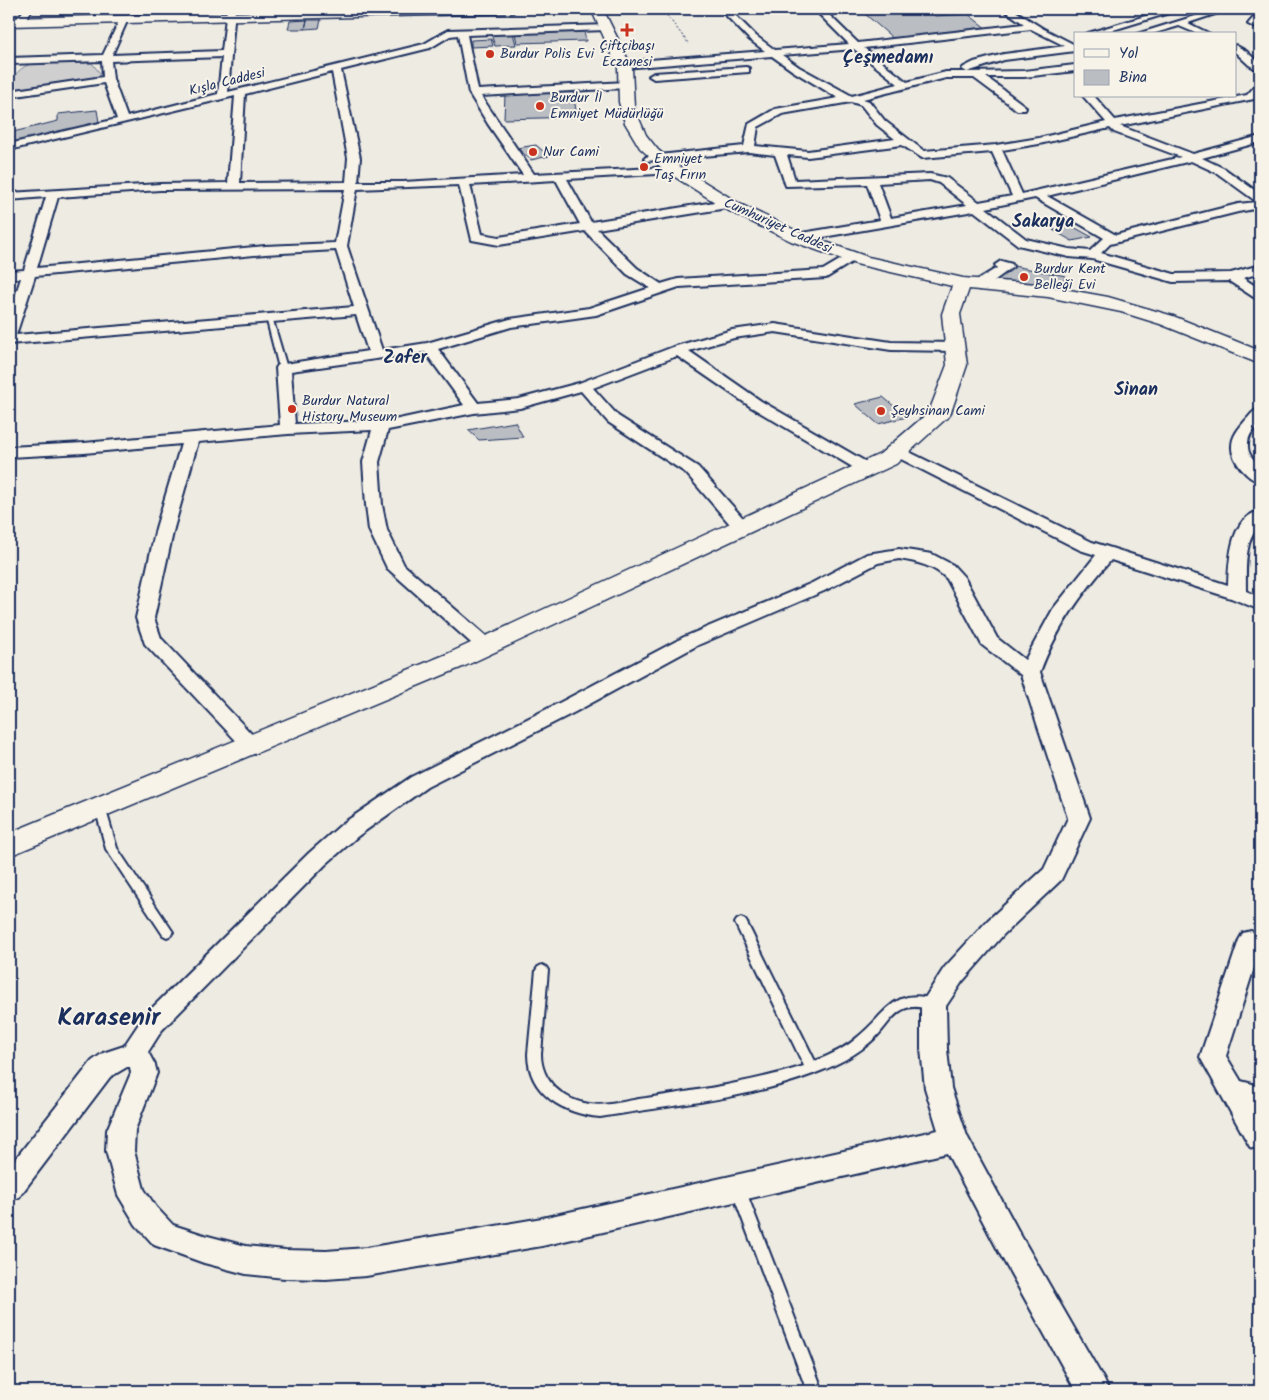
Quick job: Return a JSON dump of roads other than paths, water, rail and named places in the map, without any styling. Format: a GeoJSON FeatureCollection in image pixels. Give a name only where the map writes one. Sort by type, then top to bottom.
{"type":"FeatureCollection","features":[{"type":"Feature","properties":{"kind":"main road"},"geometry":{"type":"LineString","coordinates":[[14,22],[124,19],[231,12],[449,22],[512,9]]}},
{"type":"Feature","properties":{"kind":"main road","name":"Cumhuriyet Caddesi"},"geometry":{"type":"LineString","coordinates":[[597,9],[632,77],[626,105],[632,122],[648,148],[658,158],[727,204],[800,237],[854,258],[930,277],[971,284]]}},
{"type":"Feature","properties":{"kind":"main road"},"geometry":{"type":"LineString","coordinates":[[9,845],[486,646],[888,459],[940,415],[957,364],[951,314],[971,284]]}},
{"type":"Feature","properties":{"kind":"main road"},"geometry":{"type":"LineString","coordinates":[[971,284],[1030,290],[1119,306],[1169,321],[1260,358]]}},
{"type":"Feature","properties":{"kind":"main road"},"geometry":{"type":"LineString","coordinates":[[971,284],[1010,294],[1093,308],[1134,319],[1170,331],[1260,370]]}},
{"type":"Feature","properties":{"kind":"street"},"geometry":{"type":"LineString","coordinates":[[14,22],[29,9]]}},
{"type":"Feature","properties":{"kind":"street"},"geometry":{"type":"LineString","coordinates":[[724,9],[753,38],[773,53],[842,96],[865,103],[881,123],[922,155],[996,148],[1039,140],[1250,97],[1260,87]]}},
{"type":"Feature","properties":{"kind":"street"},"geometry":{"type":"LineString","coordinates":[[818,9],[856,46],[905,85]]}},
{"type":"Feature","properties":{"kind":"street"},"geometry":{"type":"LineString","coordinates":[[1007,9],[1033,26],[1074,47]]}},
{"type":"Feature","properties":{"kind":"street"},"geometry":{"type":"LineString","coordinates":[[1148,9],[1161,13]]}},
{"type":"Feature","properties":{"kind":"street"},"geometry":{"type":"LineString","coordinates":[[1096,32],[1178,9]]}},
{"type":"Feature","properties":{"kind":"street"},"geometry":{"type":"LineString","coordinates":[[1148,32],[1224,9]]}},
{"type":"Feature","properties":{"kind":"street"},"geometry":{"type":"LineString","coordinates":[[1257,9],[1258,27]]}},
{"type":"Feature","properties":{"kind":"street"},"geometry":{"type":"LineString","coordinates":[[223,97],[231,12]]}},
{"type":"Feature","properties":{"kind":"street"},"geometry":{"type":"LineString","coordinates":[[123,121],[108,79],[106,58],[124,19]]}},
{"type":"Feature","properties":{"kind":"street"},"geometry":{"type":"LineString","coordinates":[[449,22],[462,33],[474,93],[493,124],[528,165],[532,178]]}},
{"type":"Feature","properties":{"kind":"street","name":"Kışla Caddesi"},"geometry":{"type":"LineString","coordinates":[[9,147],[240,93],[427,46],[449,22]]}},
{"type":"Feature","properties":{"kind":"street"},"geometry":{"type":"LineString","coordinates":[[1181,22],[1202,32]]}},
{"type":"Feature","properties":{"kind":"street"},"geometry":{"type":"LineString","coordinates":[[632,77],[701,59],[856,46],[1033,26]]}},
{"type":"Feature","properties":{"kind":"street"},"geometry":{"type":"LineString","coordinates":[[462,33],[606,27]]}},
{"type":"Feature","properties":{"kind":"street"},"geometry":{"type":"LineString","coordinates":[[1062,41],[1074,38]]}},
{"type":"Feature","properties":{"kind":"street"},"geometry":{"type":"LineString","coordinates":[[959,74],[973,65],[998,58],[1074,48]]}},
{"type":"Feature","properties":{"kind":"street"},"geometry":{"type":"LineString","coordinates":[[1236,48],[1244,52],[1252,64],[1258,67]]}},
{"type":"Feature","properties":{"kind":"street"},"geometry":{"type":"LineString","coordinates":[[9,61],[227,54]]}},
{"type":"Feature","properties":{"kind":"street"},"geometry":{"type":"LineString","coordinates":[[9,75],[20,60]]}},
{"type":"Feature","properties":{"kind":"street"},"geometry":{"type":"LineString","coordinates":[[1065,71],[1074,63]]}},
{"type":"Feature","properties":{"kind":"street"},"geometry":{"type":"LineString","coordinates":[[1242,67],[1258,67]]}},
{"type":"Feature","properties":{"kind":"street"},"geometry":{"type":"LineString","coordinates":[[748,149],[753,126],[778,111],[851,99],[946,75],[1065,71],[1074,68]]}},
{"type":"Feature","properties":{"kind":"street"},"geometry":{"type":"LineString","coordinates":[[336,69],[354,158],[352,185],[341,246],[376,354]]}},
{"type":"Feature","properties":{"kind":"street"},"geometry":{"type":"LineString","coordinates":[[474,93],[632,77],[746,70]]}},
{"type":"Feature","properties":{"kind":"street"},"geometry":{"type":"LineString","coordinates":[[1065,71],[1074,78]]}},
{"type":"Feature","properties":{"kind":"street"},"geometry":{"type":"LineString","coordinates":[[975,74],[1021,108]]}},
{"type":"Feature","properties":{"kind":"street"},"geometry":{"type":"LineString","coordinates":[[9,94],[108,79]]}},
{"type":"Feature","properties":{"kind":"street"},"geometry":{"type":"LineString","coordinates":[[234,186],[240,93]]}},
{"type":"Feature","properties":{"kind":"street"},"geometry":{"type":"LineString","coordinates":[[1250,97],[1260,107]]}},
{"type":"Feature","properties":{"kind":"street"},"geometry":{"type":"LineString","coordinates":[[1090,98],[1118,130],[1193,158],[1221,171],[1259,205]]}},
{"type":"Feature","properties":{"kind":"street"},"geometry":{"type":"LineString","coordinates":[[800,237],[977,208],[1193,158],[1260,139]]}},
{"type":"Feature","properties":{"kind":"street"},"geometry":{"type":"LineString","coordinates":[[639,159],[748,149],[808,154],[905,141]]}},
{"type":"Feature","properties":{"kind":"street"},"geometry":{"type":"LineString","coordinates":[[996,148],[1019,199]]}},
{"type":"Feature","properties":{"kind":"street"},"geometry":{"type":"LineString","coordinates":[[780,152],[790,184],[930,177],[943,180],[1022,242],[1035,246],[1069,253],[1093,255],[1173,278],[1232,277],[1260,269]]}},
{"type":"Feature","properties":{"kind":"street"},"geometry":{"type":"LineString","coordinates":[[928,154],[937,179]]}},
{"type":"Feature","properties":{"kind":"street"},"geometry":{"type":"LineString","coordinates":[[9,196],[160,187],[464,182],[675,170]]}},
{"type":"Feature","properties":{"kind":"street"},"geometry":{"type":"LineString","coordinates":[[560,177],[588,227],[632,270],[660,289]]}},
{"type":"Feature","properties":{"kind":"street"},"geometry":{"type":"LineString","coordinates":[[871,180],[887,223]]}},
{"type":"Feature","properties":{"kind":"street"},"geometry":{"type":"LineString","coordinates":[[464,182],[476,237],[500,241],[727,204]]}},
{"type":"Feature","properties":{"kind":"street"},"geometry":{"type":"LineString","coordinates":[[9,335],[30,273],[53,193]]}},
{"type":"Feature","properties":{"kind":"street"},"geometry":{"type":"LineString","coordinates":[[1038,195],[1115,239]]}},
{"type":"Feature","properties":{"kind":"street"},"geometry":{"type":"LineString","coordinates":[[1093,255],[1106,241],[1259,205]]}},
{"type":"Feature","properties":{"kind":"street"},"geometry":{"type":"LineString","coordinates":[[9,275],[265,250],[341,246]]}},
{"type":"Feature","properties":{"kind":"street"},"geometry":{"type":"LineString","coordinates":[[971,284],[1007,266],[1001,265],[1035,246]]}},
{"type":"Feature","properties":{"kind":"street"},"geometry":{"type":"LineString","coordinates":[[288,429],[283,368],[429,347],[510,323],[591,312],[678,283],[826,274],[854,258]]}},
{"type":"Feature","properties":{"kind":"street"},"geometry":{"type":"LineString","coordinates":[[1232,277],[1260,295]]}},
{"type":"Feature","properties":{"kind":"street"},"geometry":{"type":"LineString","coordinates":[[9,340],[362,310]]}},
{"type":"Feature","properties":{"kind":"street"},"geometry":{"type":"LineString","coordinates":[[9,452],[288,429],[394,426],[474,408],[520,403],[584,386],[678,350],[732,334],[775,328],[891,346],[955,347]]}},
{"type":"Feature","properties":{"kind":"street"},"geometry":{"type":"LineString","coordinates":[[429,347],[474,408]]}},
{"type":"Feature","properties":{"kind":"street"},"geometry":{"type":"LineString","coordinates":[[678,350],[756,404],[867,469]]}},
{"type":"Feature","properties":{"kind":"street"},"geometry":{"type":"LineString","coordinates":[[584,386],[614,419],[692,470],[741,526]]}},
{"type":"Feature","properties":{"kind":"street"},"geometry":{"type":"LineString","coordinates":[[1260,413],[1241,439],[1240,449],[1244,459],[1260,477]]}},
{"type":"Feature","properties":{"kind":"street"},"geometry":{"type":"LineString","coordinates":[[381,426],[371,462],[374,505],[378,530],[396,568],[486,646]]}},
{"type":"Feature","properties":{"kind":"street"},"geometry":{"type":"LineString","coordinates":[[191,438],[165,528],[145,618],[152,640],[252,744]]}},
{"type":"Feature","properties":{"kind":"street"},"geometry":{"type":"LineString","coordinates":[[897,452],[1086,546],[1106,554],[1236,594],[1260,604]]}},
{"type":"Feature","properties":{"kind":"street"},"geometry":{"type":"LineString","coordinates":[[1236,594],[1239,542],[1245,531],[1260,516]]}},
{"type":"Feature","properties":{"kind":"street"},"geometry":{"type":"LineString","coordinates":[[1030,672],[1039,648],[1063,607],[1106,554]]}},
{"type":"Feature","properties":{"kind":"street"},"geometry":{"type":"LineString","coordinates":[[132,1056],[153,1023],[317,859],[350,830],[386,803],[419,782],[576,703],[691,641],[818,587],[873,558],[886,555],[912,555],[932,561],[948,569],[955,577],[989,641],[1030,672],[1079,818],[1053,874],[996,927],[953,975],[933,1004],[934,1049],[938,1088],[954,1139],[1010,1244],[1093,1391]]}},
{"type":"Feature","properties":{"kind":"street"},"geometry":{"type":"LineString","coordinates":[[1251,940],[1213,1057],[1260,1138]]}},
{"type":"Feature","properties":{"kind":"street"},"geometry":{"type":"LineString","coordinates":[[9,1188],[101,1069],[115,1058],[132,1056],[144,1065],[144,1073],[120,1130],[120,1151],[132,1195],[146,1216],[164,1235],[204,1249],[246,1260],[285,1264],[326,1265],[366,1262],[542,1232],[954,1139]]}},
{"type":"Feature","properties":{"kind":"street"},"geometry":{"type":"LineString","coordinates":[[1232,1090],[1260,1097]]}},
{"type":"Feature","properties":{"kind":"lane"},"geometry":{"type":"LineString","coordinates":[[269,317],[283,368]]}},
{"type":"Feature","properties":{"kind":"lane"},"geometry":{"type":"LineString","coordinates":[[100,807],[112,849],[167,932]]}},
{"type":"Feature","properties":{"kind":"lane"},"geometry":{"type":"LineString","coordinates":[[741,923],[812,1068]]}},
{"type":"Feature","properties":{"kind":"lane"},"geometry":{"type":"LineString","coordinates":[[542,970],[534,1053],[536,1067],[541,1080],[550,1092],[562,1102],[574,1108],[600,1111],[714,1094],[777,1081],[844,1054],[861,1043],[875,1030],[892,1009],[900,1005],[921,1002],[933,1004]]}},
{"type":"Feature","properties":{"kind":"lane"},"geometry":{"type":"LineString","coordinates":[[738,1188],[815,1391]]}},
{"type":"Feature","properties":{"kind":"place","name":"Çiftçibaşı Eczanesi"},"geometry":{"type":"Point","coordinates":[627,30]}},
{"type":"Feature","properties":{"kind":"place","name":"Burdur Polis Evi"},"geometry":{"type":"Point","coordinates":[490,54]}},
{"type":"Feature","properties":{"kind":"place","name":"Burdur İl Emniyet Müdürlüğü"},"geometry":{"type":"Point","coordinates":[540,106]}},
{"type":"Feature","properties":{"kind":"place","name":"Nur Cami"},"geometry":{"type":"Point","coordinates":[533,152]}},
{"type":"Feature","properties":{"kind":"place","name":"Emniyet Taş Fırın"},"geometry":{"type":"Point","coordinates":[644,167]}},
{"type":"Feature","properties":{"kind":"place","name":"Burdur Kent Belleği Evi"},"geometry":{"type":"Point","coordinates":[1024,277]}},
{"type":"Feature","properties":{"kind":"place","name":"Burdur Natural History Museum"},"geometry":{"type":"Point","coordinates":[292,409]}},
{"type":"Feature","properties":{"kind":"place","name":"Şeyhsinan Cami"},"geometry":{"type":"Point","coordinates":[881,411]}},
{"type":"Feature","properties":{"kind":"district","name":"Çeşmedamı"},"geometry":{"type":"Point","coordinates":[888,58]}},
{"type":"Feature","properties":{"kind":"district","name":"Sakarya"},"geometry":{"type":"Point","coordinates":[1043,222]}},
{"type":"Feature","properties":{"kind":"district","name":"Zafer"},"geometry":{"type":"Point","coordinates":[405,358]}},
{"type":"Feature","properties":{"kind":"district","name":"Sinan"},"geometry":{"type":"Point","coordinates":[1136,390]}},
{"type":"Feature","properties":{"kind":"district","name":"Karasenir"},"geometry":{"type":"Point","coordinates":[109,1018]}}]}
